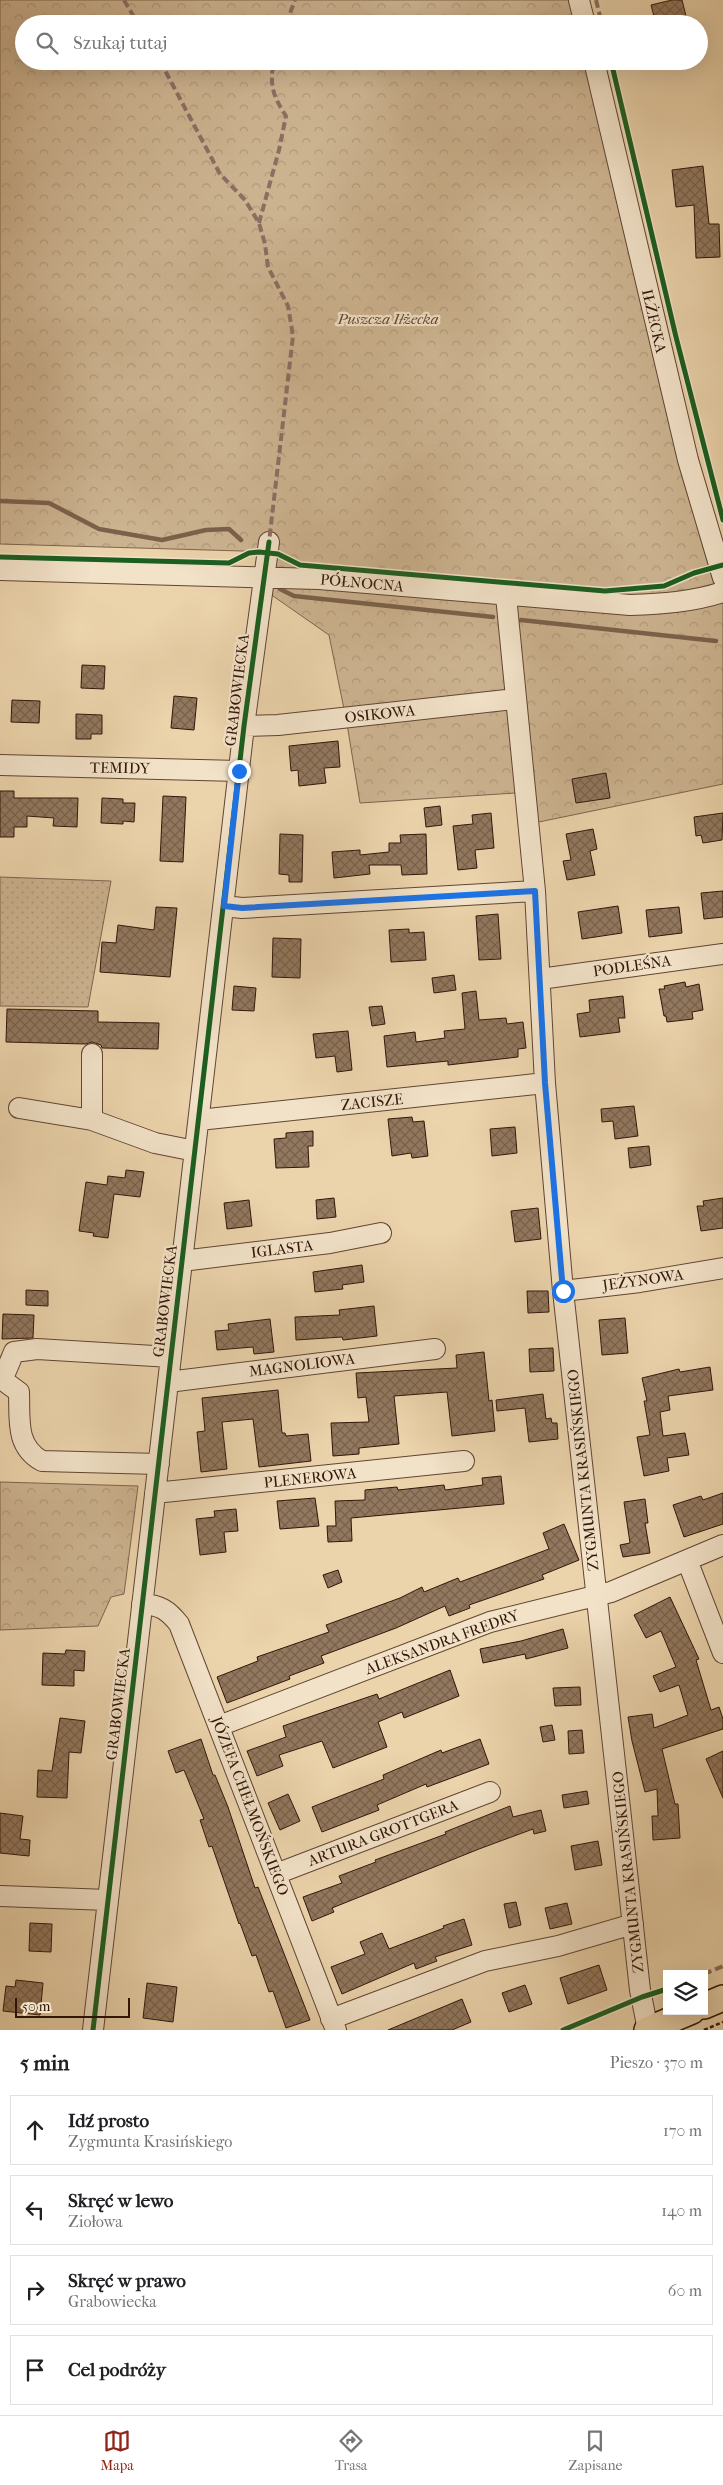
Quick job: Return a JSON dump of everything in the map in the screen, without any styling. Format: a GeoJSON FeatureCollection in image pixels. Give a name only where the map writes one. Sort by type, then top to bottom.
{"type":"FeatureCollection","features":[{"type":"Feature","properties":{"kind":"main road"},"geometry":{"type":"LineString","coordinates":[[708,2004],[723,1998]]}},
{"type":"Feature","properties":{"kind":"main road"},"geometry":{"type":"LineString","coordinates":[[648,2030],[683,2015]]}},
{"type":"Feature","properties":{"kind":"street"},"geometry":{"type":"LineString","coordinates":[[579,0],[583,15]]}},
{"type":"Feature","properties":{"kind":"street","name":"IŁŻECKA"},"geometry":{"type":"LineString","coordinates":[[596,70],[688,460],[723,578]]}},
{"type":"Feature","properties":{"kind":"street","name":"GRABOWIECKA"},"geometry":{"type":"LineString","coordinates":[[93,2030],[244,726],[266,576],[269,542]]}},
{"type":"Feature","properties":{"kind":"street","name":"PÓŁNOCNA"},"geometry":{"type":"LineString","coordinates":[[0,570],[266,576],[630,605],[662,604],[706,598],[723,592]]}},
{"type":"Feature","properties":{"kind":"street"},"geometry":{"type":"LineString","coordinates":[[224,906],[242,908],[536,899],[506,596]]}},
{"type":"Feature","properties":{"kind":"street","name":"OSIKOWA"},"geometry":{"type":"LineString","coordinates":[[244,726],[278,725],[515,699]]}},
{"type":"Feature","properties":{"kind":"street","name":"TEMIDY"},"geometry":{"type":"LineString","coordinates":[[0,765],[239,771]]}},
{"type":"Feature","properties":{"kind":"street","name":"ZYGMUNTA KRASIŃSKIEGO"},"geometry":{"type":"LineString","coordinates":[[536,899],[545,1083],[563,1291],[640,1990],[648,2030]]}},
{"type":"Feature","properties":{"kind":"street","name":"PODLEŚNA"},"geometry":{"type":"LineString","coordinates":[[540,979],[723,954]]}},
{"type":"Feature","properties":{"kind":"street"},"geometry":{"type":"LineString","coordinates":[[92,1054],[92,1120]]}},
{"type":"Feature","properties":{"kind":"street","name":"ZACISZE"},"geometry":{"type":"LineString","coordinates":[[199,1120],[545,1083]]}},
{"type":"Feature","properties":{"kind":"street"},"geometry":{"type":"LineString","coordinates":[[19,1108],[92,1120],[155,1143],[195,1151]]}},
{"type":"Feature","properties":{"kind":"street","name":"IGLASTA"},"geometry":{"type":"LineString","coordinates":[[182,1261],[330,1244],[381,1233]]}},
{"type":"Feature","properties":{"kind":"street","name":"JEŻYNOWA"},"geometry":{"type":"LineString","coordinates":[[563,1291],[640,1282],[723,1268]]}},
{"type":"Feature","properties":{"kind":"street"},"geometry":{"type":"LineString","coordinates":[[159,1464],[42,1461],[32,1456],[22,1440],[19,1392],[1,1378],[14,1352],[38,1349],[171,1357]]}},
{"type":"Feature","properties":{"kind":"street","name":"MAGNOLIOWA"},"geometry":{"type":"LineString","coordinates":[[168,1382],[435,1349]]}},
{"type":"Feature","properties":{"kind":"street","name":"PLENEROWA"},"geometry":{"type":"LineString","coordinates":[[155,1493],[464,1461]]}},
{"type":"Feature","properties":{"kind":"street","name":"ALEKSANDRA FREDRY"},"geometry":{"type":"LineString","coordinates":[[219,1726],[490,1622],[611,1592],[723,1545]]}},
{"type":"Feature","properties":{"kind":"street"},"geometry":{"type":"LineString","coordinates":[[687,1560],[723,1653]]}},
{"type":"Feature","properties":{"kind":"street","name":"JÓZEFA CHEŁMOŃSKIEGO"},"geometry":{"type":"LineString","coordinates":[[142,1604],[155,1605],[168,1611],[178,1624],[334,2024]]}},
{"type":"Feature","properties":{"kind":"street","name":"ARTURA GROTTGERA"},"geometry":{"type":"LineString","coordinates":[[276,1874],[490,1792]]}},
{"type":"Feature","properties":{"kind":"street"},"geometry":{"type":"LineString","coordinates":[[0,1896],[108,1900]]}},
{"type":"Feature","properties":{"kind":"street"},"geometry":{"type":"LineString","coordinates":[[334,2024],[485,1962],[558,1946],[633,1924]]}},
{"type":"Feature","properties":{"kind":"path"},"geometry":{"type":"LineString","coordinates":[[704,2030],[723,2022]]}},
{"type":"Feature","properties":{"kind":"green space","name":"Puszcza Iłżecka"},"geometry":{"type":"Polygon","coordinates":[[[0,0],[579,0],[583,15],[15,15],[15,70],[596,70],[723,578],[723,784],[534,823],[531,792],[360,803],[347,724],[329,635],[263,589],[277,552],[0,544],[0,0]]]}},
{"type":"Feature","properties":{"kind":"green space"},"geometry":{"type":"Polygon","coordinates":[[[0,877],[111,881],[88,1007],[0,1006],[0,877]]]}},
{"type":"Feature","properties":{"kind":"green space"},"geometry":{"type":"Polygon","coordinates":[[[0,1482],[138,1486],[124,1594],[111,1597],[98,1626],[0,1630],[0,1482]]]}},
{"type":"Feature","properties":{"kind":"building"},"geometry":{"type":"Polygon","coordinates":[[[672,0],[682,0],[686,15],[654,15],[651,5],[672,0]]]}},
{"type":"Feature","properties":{"kind":"building"},"geometry":{"type":"Polygon","coordinates":[[[703,166],[709,224],[719,224],[720,257],[696,258],[694,205],[676,207],[672,170],[703,166]]]}},
{"type":"Feature","properties":{"kind":"building"},"geometry":{"type":"Polygon","coordinates":[[[82,665],[105,666],[104,689],[81,688],[82,665]]]}},
{"type":"Feature","properties":{"kind":"building"},"geometry":{"type":"Polygon","coordinates":[[[174,696],[197,698],[194,730],[171,728],[174,696]]]}},
{"type":"Feature","properties":{"kind":"building"},"geometry":{"type":"Polygon","coordinates":[[[12,700],[40,701],[39,723],[11,722],[12,700]]]}},
{"type":"Feature","properties":{"kind":"building"},"geometry":{"type":"Polygon","coordinates":[[[76,714],[102,715],[102,734],[91,734],[91,739],[76,739],[76,714]]]}},
{"type":"Feature","properties":{"kind":"building"},"geometry":{"type":"Polygon","coordinates":[[[338,741],[340,767],[324,768],[326,783],[299,786],[298,770],[291,771],[289,746],[338,741]]]}},
{"type":"Feature","properties":{"kind":"building"},"geometry":{"type":"Polygon","coordinates":[[[606,773],[610,798],[576,803],[572,779],[606,773]]]}},
{"type":"Feature","properties":{"kind":"building"},"geometry":{"type":"Polygon","coordinates":[[[0,791],[14,791],[14,798],[78,798],[77,827],[53,826],[54,818],[27,816],[27,827],[14,827],[14,837],[0,837],[0,791]]]}},
{"type":"Feature","properties":{"kind":"building"},"geometry":{"type":"Polygon","coordinates":[[[163,796],[186,797],[183,862],[160,861],[163,796]]]}},
{"type":"Feature","properties":{"kind":"building"},"geometry":{"type":"Polygon","coordinates":[[[102,798],[123,799],[123,803],[135,803],[134,822],[123,821],[123,824],[101,823],[102,798]]]}},
{"type":"Feature","properties":{"kind":"building"},"geometry":{"type":"Polygon","coordinates":[[[440,806],[442,825],[426,827],[424,808],[440,806]]]}},
{"type":"Feature","properties":{"kind":"building"},"geometry":{"type":"Polygon","coordinates":[[[491,813],[494,848],[475,850],[477,868],[458,870],[453,826],[473,824],[472,815],[491,813]]]}},
{"type":"Feature","properties":{"kind":"building"},"geometry":{"type":"Polygon","coordinates":[[[723,813],[722,840],[703,843],[701,835],[696,836],[694,817],[723,813]]]}},
{"type":"Feature","properties":{"kind":"building"},"geometry":{"type":"Polygon","coordinates":[[[593,829],[597,849],[590,851],[595,875],[567,880],[563,861],[571,860],[566,834],[593,829]]]}},
{"type":"Feature","properties":{"kind":"building"},"geometry":{"type":"Polygon","coordinates":[[[280,834],[303,835],[302,882],[289,882],[289,875],[279,874],[280,834]]]}},
{"type":"Feature","properties":{"kind":"building"},"geometry":{"type":"Polygon","coordinates":[[[426,834],[427,874],[402,875],[401,865],[369,865],[370,874],[334,878],[332,852],[360,850],[360,855],[389,852],[389,843],[401,843],[400,835],[426,834]]]}},
{"type":"Feature","properties":{"kind":"building"},"geometry":{"type":"Polygon","coordinates":[[[723,891],[723,917],[704,919],[701,893],[723,891]]]}},
{"type":"Feature","properties":{"kind":"building"},"geometry":{"type":"Polygon","coordinates":[[[618,906],[622,933],[582,939],[578,912],[618,906]]]}},
{"type":"Feature","properties":{"kind":"building"},"geometry":{"type":"Polygon","coordinates":[[[156,907],[177,908],[170,977],[100,972],[102,942],[116,943],[118,925],[154,930],[156,907]]]}},
{"type":"Feature","properties":{"kind":"building"},"geometry":{"type":"Polygon","coordinates":[[[679,907],[682,933],[649,937],[646,910],[679,907]]]}},
{"type":"Feature","properties":{"kind":"building"},"geometry":{"type":"Polygon","coordinates":[[[498,914],[501,959],[479,960],[476,916],[498,914]]]}},
{"type":"Feature","properties":{"kind":"building"},"geometry":{"type":"Polygon","coordinates":[[[409,929],[409,933],[424,932],[426,960],[391,962],[389,930],[409,929]]]}},
{"type":"Feature","properties":{"kind":"building"},"geometry":{"type":"Polygon","coordinates":[[[273,938],[301,939],[300,978],[272,977],[273,938]]]}},
{"type":"Feature","properties":{"kind":"building"},"geometry":{"type":"Polygon","coordinates":[[[454,975],[456,990],[434,993],[432,978],[454,975]]]}},
{"type":"Feature","properties":{"kind":"building"},"geometry":{"type":"Polygon","coordinates":[[[685,982],[686,987],[699,984],[703,1010],[692,1012],[693,1019],[667,1022],[666,1016],[664,1016],[659,989],[665,989],[664,986],[685,982]]]}},
{"type":"Feature","properties":{"kind":"building"},"geometry":{"type":"Polygon","coordinates":[[[234,986],[256,988],[254,1011],[232,1010],[234,986]]]}},
{"type":"Feature","properties":{"kind":"building"},"geometry":{"type":"Polygon","coordinates":[[[476,991],[479,1020],[506,1018],[507,1024],[523,1022],[526,1048],[518,1049],[518,1057],[448,1065],[448,1061],[387,1067],[384,1036],[415,1032],[416,1042],[445,1038],[444,1031],[465,1029],[462,993],[476,991]]]}},
{"type":"Feature","properties":{"kind":"building"},"geometry":{"type":"Polygon","coordinates":[[[623,996],[625,1018],[618,1018],[620,1032],[580,1037],[577,1014],[590,1012],[589,1000],[623,996]]]}},
{"type":"Feature","properties":{"kind":"building"},"geometry":{"type":"Polygon","coordinates":[[[382,1006],[385,1024],[372,1026],[369,1007],[382,1006]]]}},
{"type":"Feature","properties":{"kind":"building"},"geometry":{"type":"Polygon","coordinates":[[[7,1009],[98,1011],[98,1022],[159,1023],[158,1049],[102,1048],[101,1045],[92,1042],[86,1044],[6,1042],[7,1009]]]}},
{"type":"Feature","properties":{"kind":"building"},"geometry":{"type":"Polygon","coordinates":[[[348,1031],[352,1070],[337,1072],[335,1056],[316,1058],[313,1034],[348,1031]]]}},
{"type":"Feature","properties":{"kind":"building"},"geometry":{"type":"Polygon","coordinates":[[[634,1106],[638,1136],[615,1139],[613,1121],[602,1122],[601,1109],[634,1106]]]}},
{"type":"Feature","properties":{"kind":"building"},"geometry":{"type":"Polygon","coordinates":[[[412,1117],[413,1122],[424,1121],[428,1156],[412,1158],[411,1153],[392,1156],[388,1119],[412,1117]]]}},
{"type":"Feature","properties":{"kind":"building"},"geometry":{"type":"Polygon","coordinates":[[[515,1127],[517,1153],[492,1156],[490,1129],[515,1127]]]}},
{"type":"Feature","properties":{"kind":"building"},"geometry":{"type":"Polygon","coordinates":[[[313,1131],[313,1146],[308,1146],[309,1167],[276,1168],[274,1139],[286,1138],[286,1133],[313,1131]]]}},
{"type":"Feature","properties":{"kind":"building"},"geometry":{"type":"Polygon","coordinates":[[[649,1146],[651,1165],[630,1168],[628,1148],[649,1146]]]}},
{"type":"Feature","properties":{"kind":"building"},"geometry":{"type":"Polygon","coordinates":[[[126,1170],[144,1172],[140,1197],[114,1194],[108,1238],[93,1236],[94,1233],[79,1231],[86,1182],[107,1185],[108,1176],[125,1178],[126,1170]]]}},
{"type":"Feature","properties":{"kind":"building"},"geometry":{"type":"Polygon","coordinates":[[[334,1198],[336,1217],[317,1219],[316,1200],[334,1198]]]}},
{"type":"Feature","properties":{"kind":"building"},"geometry":{"type":"Polygon","coordinates":[[[723,1198],[723,1228],[701,1231],[697,1206],[704,1206],[703,1201],[723,1198]]]}},
{"type":"Feature","properties":{"kind":"building"},"geometry":{"type":"Polygon","coordinates":[[[249,1200],[252,1226],[227,1229],[224,1203],[249,1200]]]}},
{"type":"Feature","properties":{"kind":"building"},"geometry":{"type":"Polygon","coordinates":[[[538,1208],[541,1239],[515,1242],[511,1211],[538,1208]]]}},
{"type":"Feature","properties":{"kind":"building"},"geometry":{"type":"Polygon","coordinates":[[[362,1265],[364,1282],[342,1285],[343,1289],[315,1292],[313,1272],[362,1265]]]}},
{"type":"Feature","properties":{"kind":"building"},"geometry":{"type":"Polygon","coordinates":[[[26,1290],[48,1291],[48,1306],[26,1305],[26,1290]]]}},
{"type":"Feature","properties":{"kind":"building"},"geometry":{"type":"Polygon","coordinates":[[[527,1291],[548,1291],[549,1312],[528,1313],[527,1291]]]}},
{"type":"Feature","properties":{"kind":"building"},"geometry":{"type":"Polygon","coordinates":[[[374,1306],[377,1336],[343,1340],[342,1337],[296,1340],[295,1317],[340,1315],[339,1310],[374,1306]]]}},
{"type":"Feature","properties":{"kind":"building"},"geometry":{"type":"Polygon","coordinates":[[[3,1314],[34,1315],[33,1338],[2,1339],[3,1314]]]}},
{"type":"Feature","properties":{"kind":"building"},"geometry":{"type":"Polygon","coordinates":[[[625,1318],[628,1353],[602,1355],[599,1320],[625,1318]]]}},
{"type":"Feature","properties":{"kind":"building"},"geometry":{"type":"Polygon","coordinates":[[[270,1319],[274,1352],[254,1354],[253,1347],[217,1350],[215,1331],[229,1330],[228,1324],[270,1319]]]}},
{"type":"Feature","properties":{"kind":"building"},"geometry":{"type":"Polygon","coordinates":[[[553,1348],[554,1371],[530,1372],[529,1349],[553,1348]]]}},
{"type":"Feature","properties":{"kind":"building"},"geometry":{"type":"Polygon","coordinates":[[[484,1352],[489,1401],[492,1400],[495,1431],[452,1436],[447,1392],[394,1396],[399,1444],[359,1448],[359,1454],[333,1456],[331,1423],[369,1422],[366,1397],[358,1398],[356,1373],[457,1368],[456,1355],[484,1352]]]}},
{"type":"Feature","properties":{"kind":"building"},"geometry":{"type":"Polygon","coordinates":[[[710,1367],[713,1390],[668,1396],[670,1410],[660,1412],[663,1436],[685,1433],[689,1455],[667,1458],[669,1471],[644,1476],[637,1437],[650,1435],[644,1401],[647,1401],[642,1378],[679,1369],[680,1372],[710,1367]]]}},
{"type":"Feature","properties":{"kind":"building"},"geometry":{"type":"Polygon","coordinates":[[[278,1390],[282,1433],[285,1433],[286,1436],[308,1434],[311,1461],[259,1467],[253,1419],[222,1422],[227,1469],[201,1472],[197,1432],[205,1431],[202,1398],[278,1390]]]}},
{"type":"Feature","properties":{"kind":"building"},"geometry":{"type":"Polygon","coordinates":[[[543,1394],[546,1419],[551,1418],[552,1423],[557,1423],[558,1439],[529,1442],[525,1408],[497,1411],[496,1400],[543,1394]]]}},
{"type":"Feature","properties":{"kind":"building"},"geometry":{"type":"Polygon","coordinates":[[[501,1476],[504,1504],[351,1518],[352,1541],[328,1542],[327,1526],[336,1526],[335,1501],[365,1500],[365,1490],[397,1487],[398,1490],[444,1485],[445,1490],[483,1485],[482,1478],[501,1476]]]}},
{"type":"Feature","properties":{"kind":"building"},"geometry":{"type":"Polygon","coordinates":[[[723,1493],[723,1524],[684,1537],[673,1505],[701,1496],[703,1500],[723,1493]]]}},
{"type":"Feature","properties":{"kind":"building"},"geometry":{"type":"Polygon","coordinates":[[[315,1498],[319,1526],[280,1529],[277,1501],[315,1498]]]}},
{"type":"Feature","properties":{"kind":"building"},"geometry":{"type":"Polygon","coordinates":[[[645,1499],[648,1523],[645,1523],[650,1553],[623,1557],[620,1545],[630,1543],[624,1502],[645,1499]]]}},
{"type":"Feature","properties":{"kind":"building"},"geometry":{"type":"Polygon","coordinates":[[[236,1509],[238,1531],[224,1532],[226,1552],[200,1555],[196,1519],[215,1517],[214,1511],[236,1509]]]}},
{"type":"Feature","properties":{"kind":"building"},"geometry":{"type":"Polygon","coordinates":[[[564,1524],[579,1560],[542,1575],[544,1579],[469,1605],[470,1608],[449,1616],[445,1606],[396,1628],[321,1656],[324,1663],[289,1676],[290,1679],[227,1703],[217,1677],[258,1661],[257,1657],[329,1632],[326,1625],[400,1598],[422,1587],[424,1592],[458,1578],[460,1582],[549,1549],[543,1533],[564,1524]]]}},
{"type":"Feature","properties":{"kind":"building"},"geometry":{"type":"Polygon","coordinates":[[[338,1570],[342,1582],[328,1588],[323,1575],[338,1570]]]}},
{"type":"Feature","properties":{"kind":"building"},"geometry":{"type":"Polygon","coordinates":[[[670,1597],[699,1659],[696,1660],[711,1710],[719,1707],[723,1719],[723,1729],[662,1749],[675,1804],[678,1804],[680,1838],[653,1840],[652,1816],[658,1816],[657,1789],[645,1792],[628,1717],[652,1714],[654,1728],[688,1715],[679,1685],[660,1692],[653,1676],[676,1667],[661,1631],[646,1638],[634,1615],[670,1597]]]}},
{"type":"Feature","properties":{"kind":"building"},"geometry":{"type":"Polygon","coordinates":[[[563,1629],[568,1648],[526,1659],[525,1654],[483,1663],[480,1649],[521,1641],[563,1629]]]}},
{"type":"Feature","properties":{"kind":"building"},"geometry":{"type":"Polygon","coordinates":[[[66,1650],[85,1651],[84,1671],[74,1670],[74,1686],[42,1685],[43,1653],[65,1654],[66,1650]]]}},
{"type":"Feature","properties":{"kind":"building"},"geometry":{"type":"Polygon","coordinates":[[[450,1670],[459,1696],[404,1718],[402,1712],[378,1722],[387,1747],[333,1768],[322,1741],[279,1755],[283,1766],[257,1776],[247,1751],[286,1737],[283,1726],[377,1694],[379,1699],[450,1670]]]}},
{"type":"Feature","properties":{"kind":"building"},"geometry":{"type":"Polygon","coordinates":[[[580,1687],[581,1705],[555,1706],[553,1688],[580,1687]]]}},
{"type":"Feature","properties":{"kind":"building"},"geometry":{"type":"Polygon","coordinates":[[[60,1718],[85,1721],[81,1753],[69,1752],[67,1798],[37,1797],[38,1770],[52,1771],[60,1718]]]}},
{"type":"Feature","properties":{"kind":"building"},"geometry":{"type":"Polygon","coordinates":[[[552,1725],[555,1740],[543,1742],[540,1727],[552,1725]]]}},
{"type":"Feature","properties":{"kind":"building"},"geometry":{"type":"Polygon","coordinates":[[[582,1730],[584,1753],[569,1754],[568,1731],[582,1730]]]}},
{"type":"Feature","properties":{"kind":"building"},"geometry":{"type":"Polygon","coordinates":[[[201,1739],[213,1775],[215,1775],[228,1807],[255,1888],[258,1887],[310,2020],[286,2028],[273,1991],[269,1992],[256,1955],[252,1956],[239,1924],[212,1846],[209,1847],[200,1820],[204,1819],[184,1770],[176,1773],[168,1751],[201,1739]]]}},
{"type":"Feature","properties":{"kind":"building"},"geometry":{"type":"Polygon","coordinates":[[[480,1739],[489,1764],[427,1787],[426,1784],[377,1805],[379,1810],[322,1832],[312,1807],[384,1779],[383,1775],[441,1750],[442,1753],[480,1739]]]}},
{"type":"Feature","properties":{"kind":"building"},"geometry":{"type":"Polygon","coordinates":[[[723,1751],[723,1798],[706,1759],[723,1751]]]}},
{"type":"Feature","properties":{"kind":"building"},"geometry":{"type":"Polygon","coordinates":[[[587,1791],[589,1804],[564,1808],[562,1795],[587,1791]]]}},
{"type":"Feature","properties":{"kind":"building"},"geometry":{"type":"Polygon","coordinates":[[[288,1794],[300,1821],[280,1830],[268,1803],[288,1794]]]}},
{"type":"Feature","properties":{"kind":"building"},"geometry":{"type":"Polygon","coordinates":[[[510,1806],[513,1817],[541,1810],[546,1831],[534,1834],[533,1829],[479,1849],[332,1908],[334,1912],[312,1921],[303,1897],[342,1883],[339,1876],[376,1862],[375,1860],[446,1834],[445,1832],[510,1806]]]}},
{"type":"Feature","properties":{"kind":"building"},"geometry":{"type":"Polygon","coordinates":[[[0,1813],[23,1816],[20,1839],[30,1840],[29,1856],[0,1853],[0,1813]]]}},
{"type":"Feature","properties":{"kind":"building"},"geometry":{"type":"Polygon","coordinates":[[[598,1841],[602,1865],[575,1870],[571,1846],[598,1841]]]}},
{"type":"Feature","properties":{"kind":"building"},"geometry":{"type":"Polygon","coordinates":[[[516,1902],[521,1925],[509,1928],[504,1904],[516,1902]]]}},
{"type":"Feature","properties":{"kind":"building"},"geometry":{"type":"Polygon","coordinates":[[[567,1903],[572,1924],[550,1929],[545,1908],[567,1903]]]}},
{"type":"Feature","properties":{"kind":"building"},"geometry":{"type":"Polygon","coordinates":[[[464,1919],[472,1945],[435,1957],[437,1961],[416,1969],[414,1963],[342,1994],[331,1967],[365,1954],[360,1942],[382,1933],[389,1949],[464,1919]]]}},
{"type":"Feature","properties":{"kind":"building"},"geometry":{"type":"Polygon","coordinates":[[[30,1923],[52,1924],[51,1952],[29,1951],[30,1923]]]}},
{"type":"Feature","properties":{"kind":"building"},"geometry":{"type":"Polygon","coordinates":[[[599,1965],[607,1990],[568,2004],[560,1978],[599,1965]]]}},
{"type":"Feature","properties":{"kind":"building"},"geometry":{"type":"Polygon","coordinates":[[[16,1980],[43,1983],[40,2015],[3,2011],[6,1986],[15,1987],[16,1980]]]}},
{"type":"Feature","properties":{"kind":"building"},"geometry":{"type":"Polygon","coordinates":[[[147,1983],[177,1987],[173,2022],[143,2018],[147,1983]]]}},
{"type":"Feature","properties":{"kind":"building"},"geometry":{"type":"Polygon","coordinates":[[[525,1985],[532,2004],[509,2012],[502,1993],[525,1985]]]}},
{"type":"Feature","properties":{"kind":"building"},"geometry":{"type":"Polygon","coordinates":[[[462,1999],[471,2022],[452,2030],[388,2030],[462,1999]]]}},
{"type":"Feature","properties":{"kind":"waterway"},"geometry":{"type":"LineString","coordinates":[[0,501],[49,503],[99,529],[162,540],[206,530],[229,529],[241,540]]}},
{"type":"Feature","properties":{"kind":"waterway"},"geometry":{"type":"LineString","coordinates":[[280,589],[294,596],[493,617]]}},
{"type":"Feature","properties":{"kind":"waterway"},"geometry":{"type":"LineString","coordinates":[[521,620],[716,641]]}},
{"type":"Feature","properties":{"kind":"marked path"},"geometry":{"type":"LineString","coordinates":[[124,0],[133,15]]}},
{"type":"Feature","properties":{"kind":"marked path"},"geometry":{"type":"LineString","coordinates":[[289,15],[295,0]]}},
{"type":"Feature","properties":{"kind":"marked path"},"geometry":{"type":"LineString","coordinates":[[596,0],[600,15]]}},
{"type":"Feature","properties":{"kind":"marked path"},"geometry":{"type":"LineString","coordinates":[[165,70],[220,174],[245,200],[259,223],[265,244],[268,267],[288,306],[293,336],[269,542]]}},
{"type":"Feature","properties":{"kind":"marked path"},"geometry":{"type":"LineString","coordinates":[[259,223],[279,150],[286,116],[273,90],[273,70]]}},
{"type":"Feature","properties":{"kind":"marked path"},"geometry":{"type":"LineString","coordinates":[[708,1972],[723,1966]]}},
{"type":"Feature","properties":{"kind":"cycle path"},"geometry":{"type":"LineString","coordinates":[[613,70],[676,337],[723,520]]}},
{"type":"Feature","properties":{"kind":"cycle path"},"geometry":{"type":"LineString","coordinates":[[93,2030],[244,726],[269,542]]}},
{"type":"Feature","properties":{"kind":"cycle path"},"geometry":{"type":"LineString","coordinates":[[0,557],[229,563],[249,553],[259,552],[278,554],[300,565],[605,591],[664,586],[694,573],[723,565]]}},
{"type":"Feature","properties":{"kind":"cycle path"},"geometry":{"type":"LineString","coordinates":[[563,2030],[642,1997],[663,1990]]}},
{"type":"Feature","properties":{"kind":"route"},"geometry":{"type":"LineString","coordinates":[[239,771],[224,906],[242,908],[535,891],[545,1083],[563,1291]]}}]}
